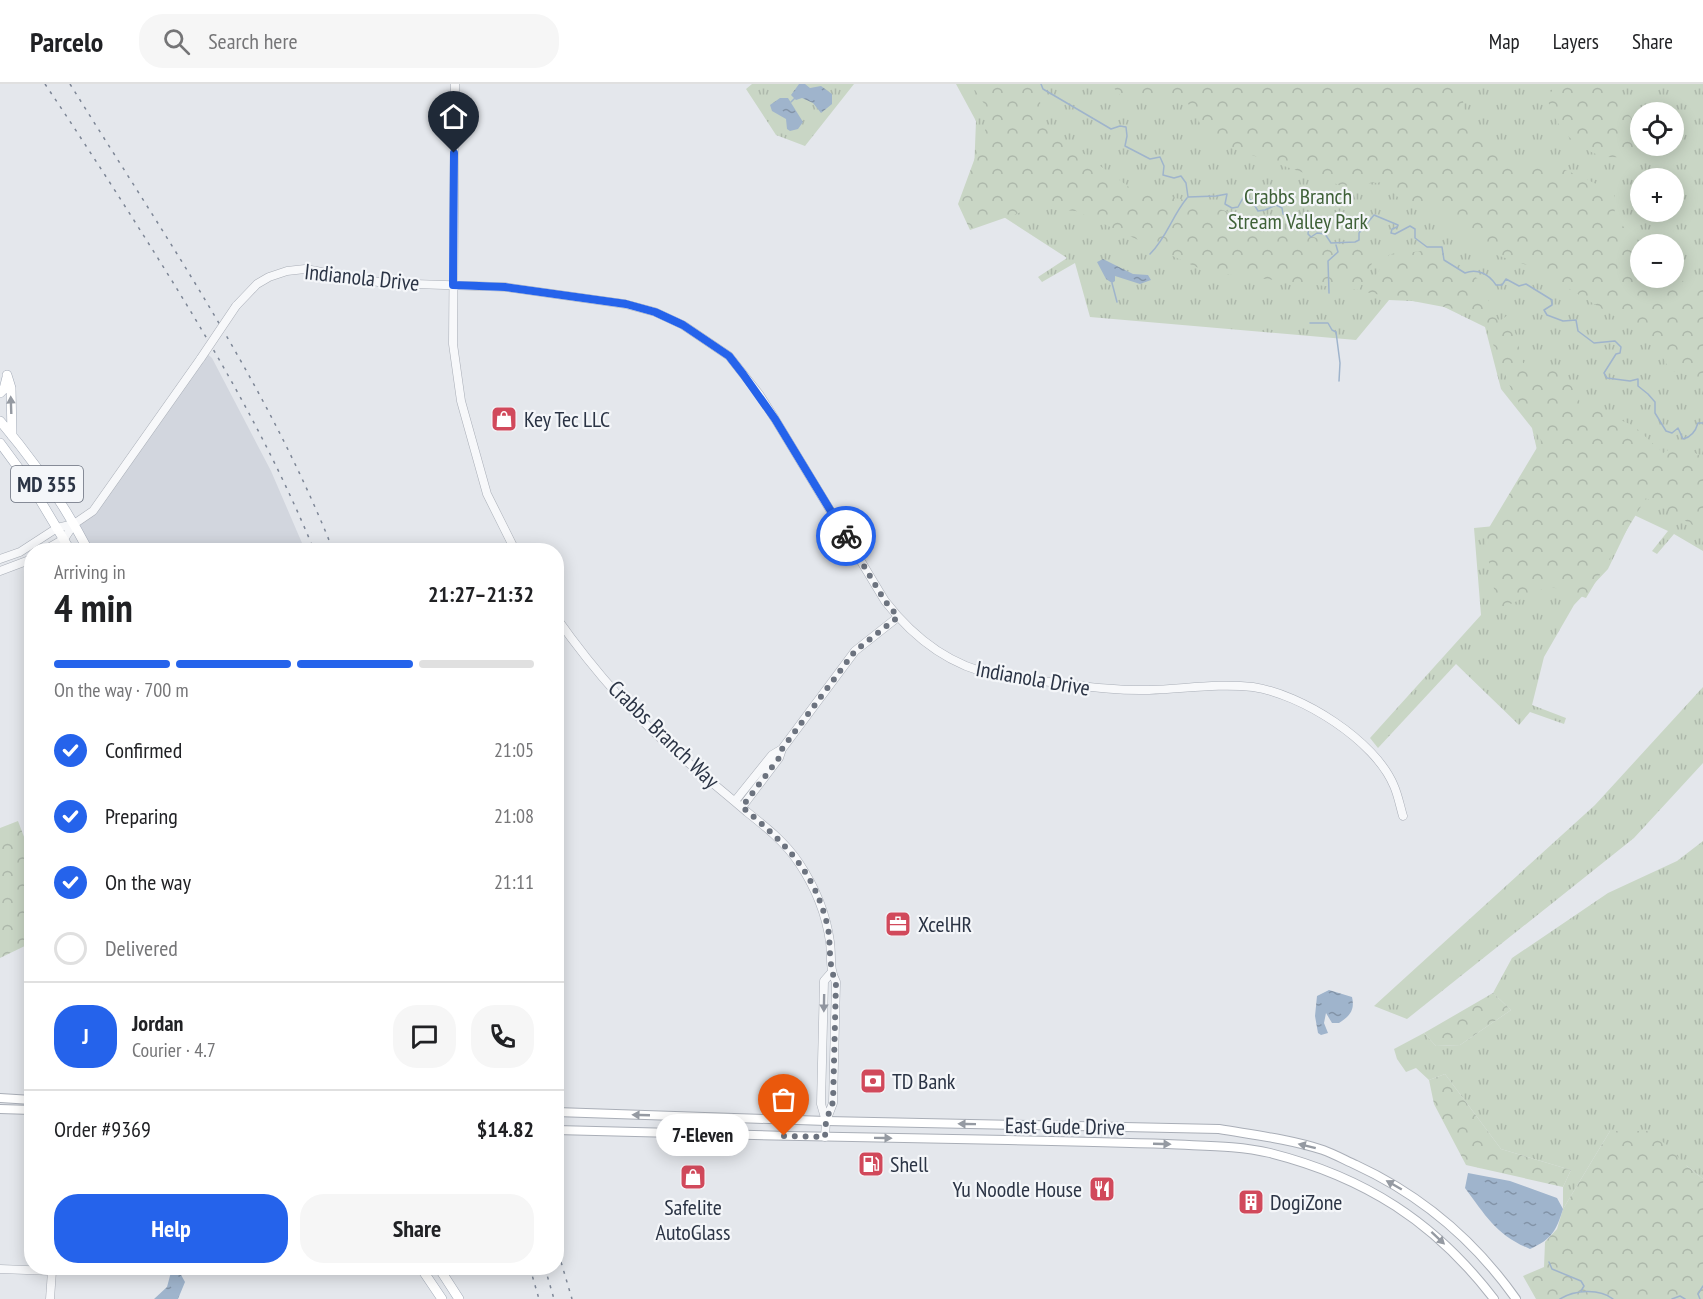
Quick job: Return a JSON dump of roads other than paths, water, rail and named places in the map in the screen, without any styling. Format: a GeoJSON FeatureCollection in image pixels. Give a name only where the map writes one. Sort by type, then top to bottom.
{"type":"FeatureCollection","features":[{"type":"Feature","properties":{"kind":"main road"},"geometry":{"type":"LineString","coordinates":[[0,393],[4,389],[7,375],[11,388],[12,435]]}},
{"type":"Feature","properties":{"kind":"main road","name":"MD 355"},"geometry":{"type":"LineString","coordinates":[[0,421],[45,480],[84,543]]}},
{"type":"Feature","properties":{"kind":"main road","name":"MD 355"},"geometry":{"type":"LineString","coordinates":[[0,443],[31,485],[66,543]]}},
{"type":"Feature","properties":{"kind":"main road"},"geometry":{"type":"LineString","coordinates":[[0,1098],[24,1100]]}},
{"type":"Feature","properties":{"kind":"main road"},"geometry":{"type":"LineString","coordinates":[[0,1109],[24,1110]]}},
{"type":"Feature","properties":{"kind":"main road","name":"East Gude Drive"},"geometry":{"type":"LineString","coordinates":[[564,1112],[826,1121],[1219,1129],[1272,1137],[1324,1151],[1375,1174],[1420,1201],[1473,1247],[1516,1299]]}},
{"type":"Feature","properties":{"kind":"main road","name":"East Gude Drive"},"geometry":{"type":"LineString","coordinates":[[564,1130],[1074,1141],[1228,1148],[1268,1153],[1322,1170],[1368,1190],[1410,1215],[1436,1236],[1475,1274],[1494,1299]]}},
{"type":"Feature","properties":{"kind":"main road"},"geometry":{"type":"LineString","coordinates":[[1410,1215],[1420,1201]]}},
{"type":"Feature","properties":{"kind":"main road"},"geometry":{"type":"LineString","coordinates":[[427,1275],[442,1299]]}},
{"type":"Feature","properties":{"kind":"main road"},"geometry":{"type":"LineString","coordinates":[[444,1275],[459,1299]]}},
{"type":"Feature","properties":{"kind":"street"},"geometry":{"type":"LineString","coordinates":[[455,84],[453,344],[461,402],[487,494],[512,543]]}},
{"type":"Feature","properties":{"kind":"street","name":"Indianola Drive"},"geometry":{"type":"LineString","coordinates":[[74,524],[93,510],[236,306],[257,284],[269,277],[296,270],[322,271],[384,283],[505,287],[626,304],[655,312],[683,325],[729,356],[764,403],[818,487],[885,601],[915,634],[938,651],[965,666],[994,674],[1115,690],[1163,690],[1228,685],[1256,688],[1299,702],[1334,721],[1380,764],[1394,784],[1403,816]]}},
{"type":"Feature","properties":{"kind":"street"},"geometry":{"type":"LineString","coordinates":[[34,543],[57,528],[74,524]]}},
{"type":"Feature","properties":{"kind":"street"},"geometry":{"type":"LineString","coordinates":[[56,543],[63,539],[74,524]]}},
{"type":"Feature","properties":{"kind":"street"},"geometry":{"type":"LineString","coordinates":[[0,559],[24,549]]}},
{"type":"Feature","properties":{"kind":"street"},"geometry":{"type":"LineString","coordinates":[[0,571],[24,562]]}},
{"type":"Feature","properties":{"kind":"street"},"geometry":{"type":"LineString","coordinates":[[742,807],[855,651],[898,617]]}},
{"type":"Feature","properties":{"kind":"street","name":"Crabbs Branch Way"},"geometry":{"type":"LineString","coordinates":[[564,627],[646,723],[682,757],[778,837],[809,878],[825,915],[831,944],[831,973],[836,982],[833,1102],[826,1121]]}},
{"type":"Feature","properties":{"kind":"street"},"geometry":{"type":"LineString","coordinates":[[735,801],[772,755],[782,749]]}},
{"type":"Feature","properties":{"kind":"street","name":"Crabbs Branch Way"},"geometry":{"type":"LineString","coordinates":[[826,1121],[821,1104],[824,981],[831,973]]}},
{"type":"Feature","properties":{"kind":"street"},"geometry":{"type":"LineString","coordinates":[[825,1137],[826,1121]]}},
{"type":"Feature","properties":{"kind":"street"},"geometry":{"type":"LineString","coordinates":[[0,1269],[24,1270]]}},
{"type":"Feature","properties":{"kind":"street"},"geometry":{"type":"LineString","coordinates":[[50,1299],[52,1275]]}},
{"type":"Feature","properties":{"kind":"water"},"geometry":{"type":"Polygon","coordinates":[[[799,84],[805,84],[810,88],[821,86],[832,94],[832,104],[821,113],[813,103],[802,98],[796,100],[791,95],[799,84]]]}},
{"type":"Feature","properties":{"kind":"water"},"geometry":{"type":"Polygon","coordinates":[[[780,98],[788,98],[803,122],[798,129],[790,131],[787,129],[786,119],[772,111],[770,105],[780,98]]]}},
{"type":"Feature","properties":{"kind":"water"},"geometry":{"type":"Polygon","coordinates":[[[1103,259],[1133,274],[1148,275],[1151,280],[1140,284],[1115,276],[1115,281],[1112,283],[1106,279],[1097,262],[1103,259]]]}},
{"type":"Feature","properties":{"kind":"water"},"geometry":{"type":"Polygon","coordinates":[[[1329,990],[1352,997],[1353,1006],[1349,1015],[1339,1023],[1332,1023],[1326,1013],[1324,1023],[1328,1033],[1321,1035],[1318,1033],[1315,1016],[1317,996],[1329,990]]]}},
{"type":"Feature","properties":{"kind":"water"},"geometry":{"type":"Polygon","coordinates":[[[1468,1173],[1510,1181],[1557,1198],[1563,1209],[1552,1234],[1530,1249],[1508,1238],[1486,1216],[1465,1188],[1468,1173]]]}},
{"type":"Feature","properties":{"kind":"water"},"geometry":{"type":"Polygon","coordinates":[[[170,1275],[181,1275],[185,1282],[178,1299],[154,1299],[167,1287],[170,1275]]]}},
{"type":"Feature","properties":{"kind":"waterway"},"geometry":{"type":"LineString","coordinates":[[1041,84],[1043,89],[1111,129],[1126,127],[1125,146],[1150,159],[1160,157],[1164,166],[1163,175],[1174,178],[1181,176],[1186,183],[1188,197],[1227,194],[1225,204],[1232,208],[1238,207],[1244,196],[1252,201],[1258,211],[1276,205],[1282,208],[1283,214],[1309,222],[1308,234],[1311,237],[1317,233],[1325,234],[1331,243],[1359,240],[1359,233],[1374,215],[1398,225],[1392,229],[1391,233],[1395,234],[1410,226],[1415,229],[1415,238],[1427,247],[1442,247],[1444,260],[1465,273],[1474,271],[1482,273],[1496,285],[1502,285],[1506,279],[1519,286],[1526,284],[1552,300],[1552,305],[1544,310],[1547,315],[1563,321],[1576,320],[1578,331],[1594,343],[1615,341],[1621,347],[1620,353],[1616,354],[1604,373],[1607,378],[1630,381],[1638,379],[1638,386],[1655,402],[1655,413],[1666,431],[1672,433],[1678,428],[1683,439],[1693,433],[1698,423],[1703,423]]}},
{"type":"Feature","properties":{"kind":"waterway"},"geometry":{"type":"LineString","coordinates":[[791,102],[795,98]]}},
{"type":"Feature","properties":{"kind":"waterway"},"geometry":{"type":"LineString","coordinates":[[1150,254],[1161,241],[1187,198]]}},
{"type":"Feature","properties":{"kind":"waterway"},"geometry":{"type":"LineString","coordinates":[[1329,293],[1328,261],[1338,252],[1336,245]]}},
{"type":"Feature","properties":{"kind":"waterway"},"geometry":{"type":"LineString","coordinates":[[1112,283],[1117,302]]}},
{"type":"Feature","properties":{"kind":"waterway"},"geometry":{"type":"LineString","coordinates":[[1310,323],[1328,323],[1336,332],[1340,363],[1339,381]]}},
{"type":"Feature","properties":{"kind":"waterway"},"geometry":{"type":"LineString","coordinates":[[1549,1262],[1552,1269],[1581,1281],[1584,1286],[1581,1291]]}},
{"type":"Feature","properties":{"kind":"waterway"},"geometry":{"type":"LineString","coordinates":[[1700,1299],[1698,1294],[1703,1286]]}},
{"type":"Feature","properties":{"kind":"waterway"},"geometry":{"type":"LineString","coordinates":[[1560,1299],[1586,1292],[1601,1293],[1613,1299]]}},
{"type":"Feature","properties":{"kind":"waterway"},"geometry":{"type":"LineString","coordinates":[[1672,1299],[1680,1296],[1685,1299]]}},
{"type":"Feature","properties":{"kind":"railway"},"geometry":{"type":"LineString","coordinates":[[45,84],[181,295],[223,366],[262,438],[311,543]]}},
{"type":"Feature","properties":{"kind":"railway"},"geometry":{"type":"LineString","coordinates":[[70,84],[246,369],[307,489],[330,543]]}},
{"type":"Feature","properties":{"kind":"railway"},"geometry":{"type":"LineString","coordinates":[[564,1272],[572,1299]]}},
{"type":"Feature","properties":{"kind":"railway"},"geometry":{"type":"LineString","coordinates":[[532,1275],[539,1299]]}},
{"type":"Feature","properties":{"kind":"railway"},"geometry":{"type":"LineString","coordinates":[[547,1275],[554,1299]]}},
{"type":"Feature","properties":{"kind":"place","name":"Key Tec LLC"},"geometry":{"type":"Point","coordinates":[504,419]}},
{"type":"Feature","properties":{"kind":"place","name":"XcelHR"},"geometry":{"type":"Point","coordinates":[898,924]}},
{"type":"Feature","properties":{"kind":"place","name":"TD Bank"},"geometry":{"type":"Point","coordinates":[873,1081]}},
{"type":"Feature","properties":{"kind":"place","name":"7-Eleven"},"geometry":{"type":"Point","coordinates":[784,1136]}},
{"type":"Feature","properties":{"kind":"place","name":"Shell"},"geometry":{"type":"Point","coordinates":[871,1164]}},
{"type":"Feature","properties":{"kind":"place","name":"Safelite AutoGlass"},"geometry":{"type":"Point","coordinates":[693,1177]}},
{"type":"Feature","properties":{"kind":"place","name":"Yu Noodle House"},"geometry":{"type":"Point","coordinates":[1102,1189]}},
{"type":"Feature","properties":{"kind":"place","name":"DogiZone"},"geometry":{"type":"Point","coordinates":[1251,1202]}},
{"type":"Feature","properties":{"kind":"park label","name":"Crabbs Branch Stream Valley Park"},"geometry":{"type":"Point","coordinates":[1298,208]}}]}
